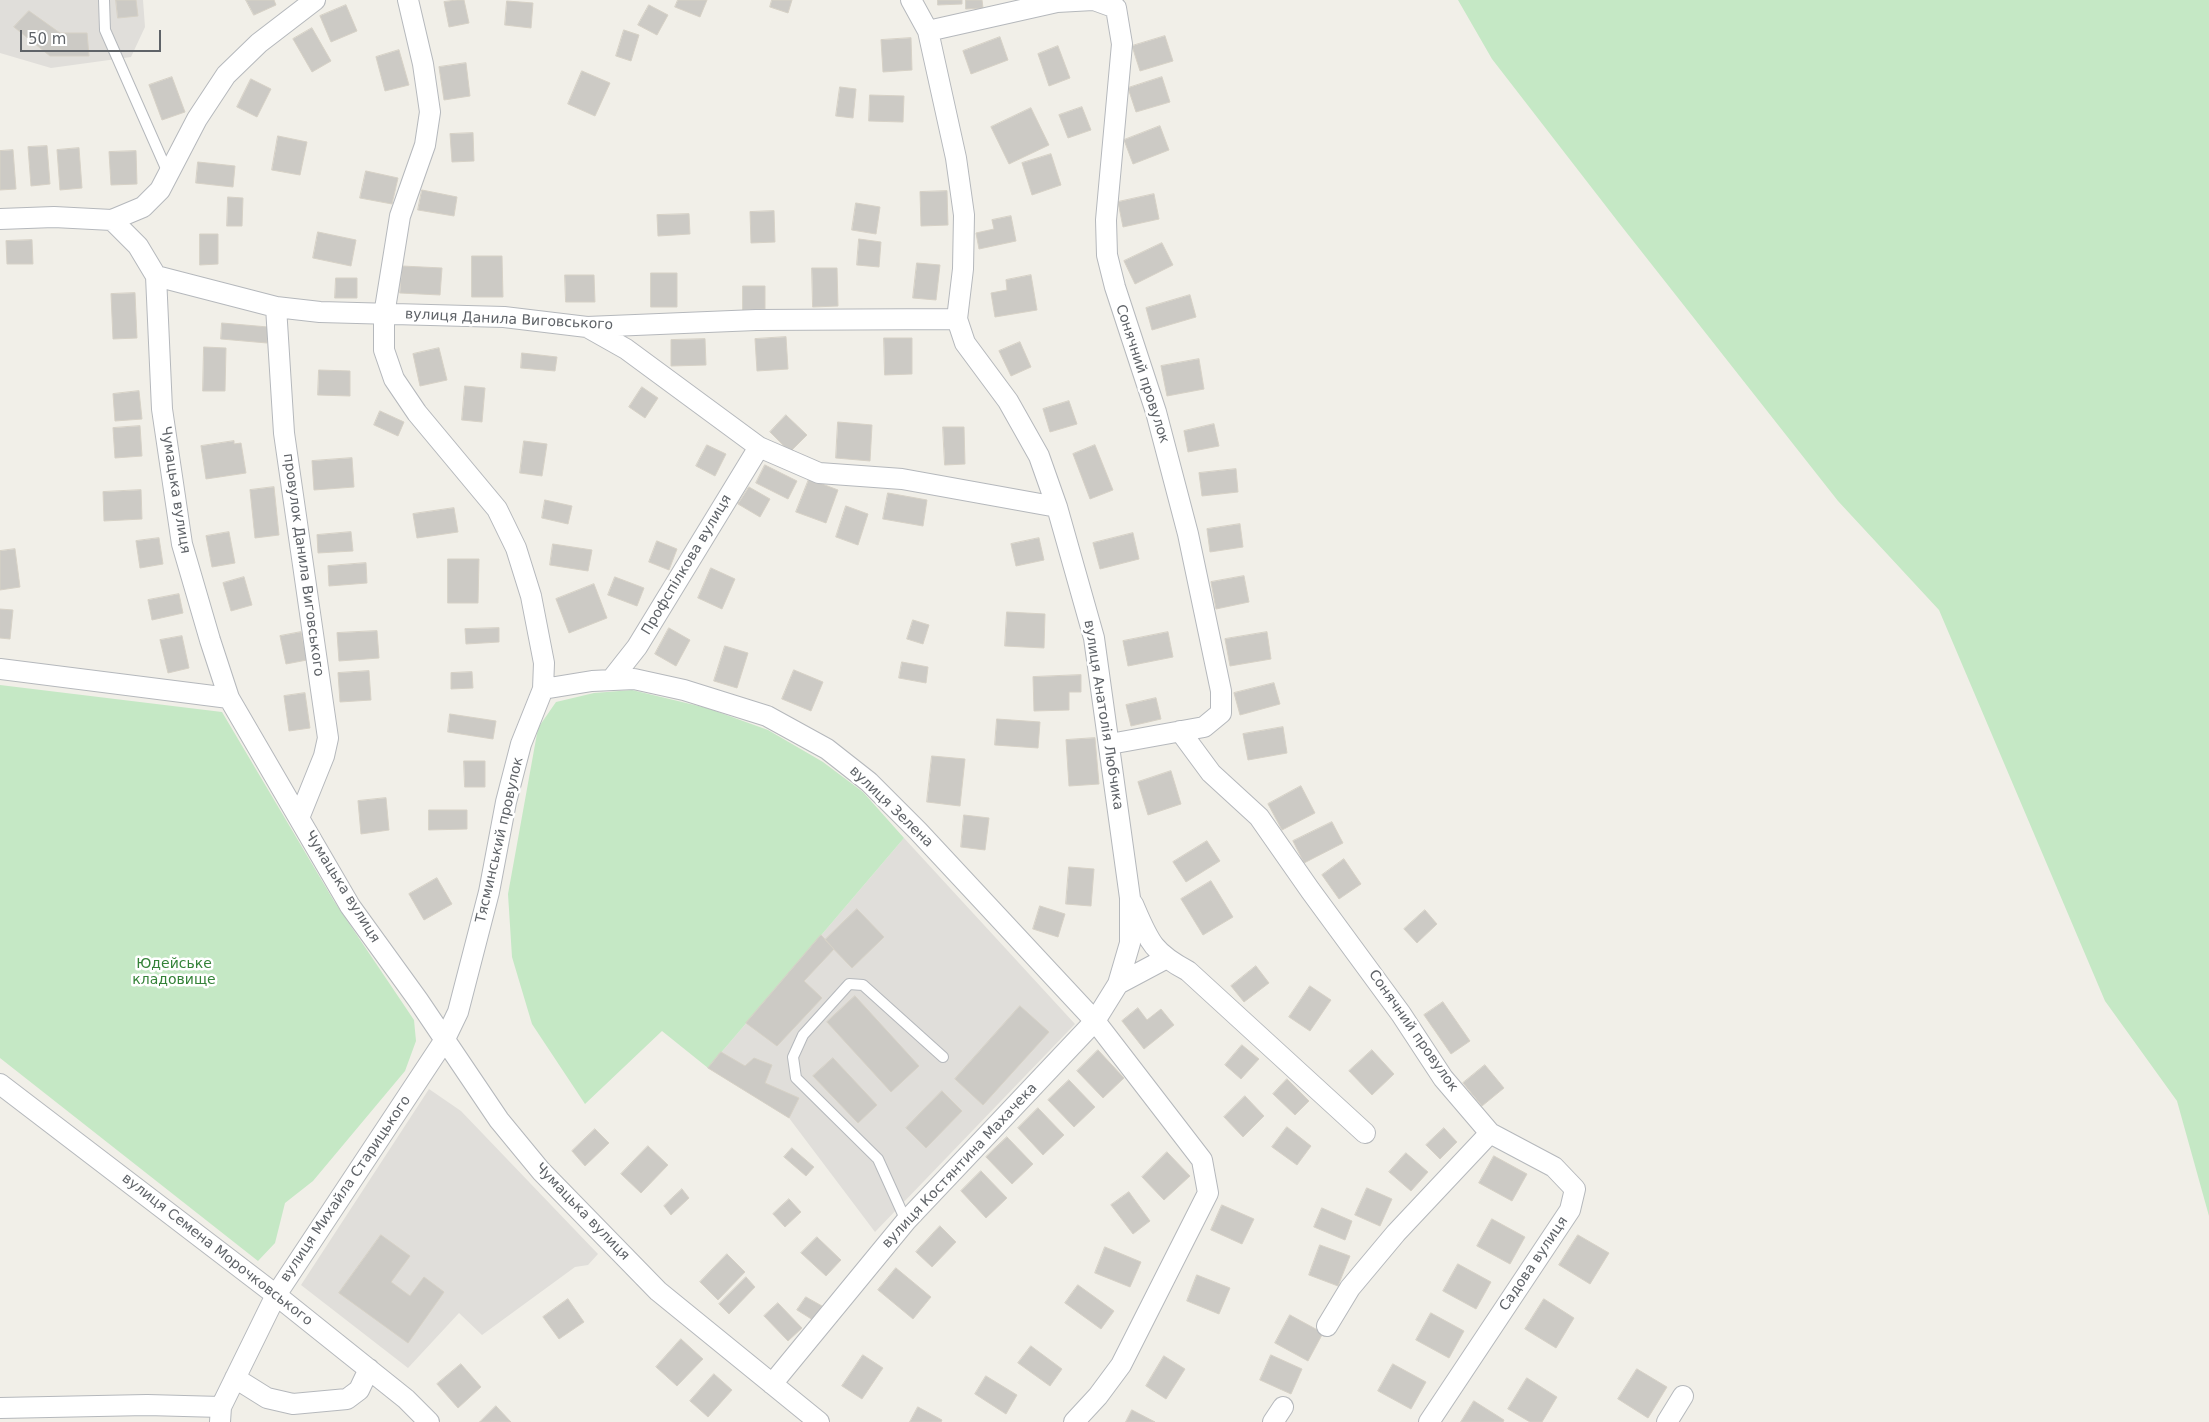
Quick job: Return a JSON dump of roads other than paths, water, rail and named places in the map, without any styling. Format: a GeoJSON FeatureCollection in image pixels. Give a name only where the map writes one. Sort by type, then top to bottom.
{"type":"FeatureCollection","features":[{"type":"Feature","properties":{"kind":"street"},"geometry":{"type":"LineString","coordinates":[[0,219],[54,217],[112,220],[143,207],[160,190],[196,119],[226,74],[259,43],[315,0]]}},
{"type":"Feature","properties":{"kind":"street","name":"Тясминський провулок"},"geometry":{"type":"LineString","coordinates":[[408,0],[423,64],[430,112],[425,145],[400,216],[384,315],[384,350],[394,379],[417,413],[497,509],[516,548],[531,596],[544,663],[543,689],[521,744],[506,802],[489,892],[458,1012],[444,1041]]}},
{"type":"Feature","properties":{"kind":"street","name":"вулиця Анатолія Любчика"},"geometry":{"type":"LineString","coordinates":[[911,0],[928,31],[956,158],[964,215],[963,269],[957,319],[965,343],[1008,401],[1039,456],[1057,507],[1094,638],[1130,898],[1130,944],[1118,984],[1095,1021]]}},
{"type":"Feature","properties":{"kind":"street","name":"Сонячний провулок"},"geometry":{"type":"LineString","coordinates":[[928,31],[1057,2],[1094,0],[1116,8],[1122,44],[1106,220],[1107,255],[1115,287],[1156,412],[1186,524],[1221,691],[1221,713],[1204,727],[1110,744]]}},
{"type":"Feature","properties":{"kind":"street"},"geometry":{"type":"LineString","coordinates":[[138,246],[143,207]]}},
{"type":"Feature","properties":{"kind":"street","name":"Чумацька вулиця"},"geometry":{"type":"LineString","coordinates":[[112,220],[138,246],[156,276],[162,409],[182,544],[229,698],[350,906],[498,1120],[541,1171],[658,1291],[819,1422]]}},
{"type":"Feature","properties":{"kind":"street","name":"вулиця Данила Виговського"},"geometry":{"type":"LineString","coordinates":[[156,276],[276,307],[320,312],[384,315],[504,317],[587,327],[756,320],[957,319]]}},
{"type":"Feature","properties":{"kind":"street","name":"провулок Данила Виговського"},"geometry":{"type":"LineString","coordinates":[[276,307],[284,433],[328,738],[324,756],[299,818]]}},
{"type":"Feature","properties":{"kind":"street"},"geometry":{"type":"LineString","coordinates":[[587,327],[626,349],[759,447],[820,473],[902,479],[1057,507]]}},
{"type":"Feature","properties":{"kind":"street","name":"Профспілкова вулиця"},"geometry":{"type":"LineString","coordinates":[[611,680],[637,647],[759,447]]}},
{"type":"Feature","properties":{"kind":"street"},"geometry":{"type":"LineString","coordinates":[[0,669],[229,698]]}},
{"type":"Feature","properties":{"kind":"street","name":"вулиця Зелена"},"geometry":{"type":"LineString","coordinates":[[543,689],[592,681],[634,679],[684,690],[767,716],[827,749],[869,782],[918,831],[1095,1021]]}},
{"type":"Feature","properties":{"kind":"street","name":"Сонячний провулок"},"geometry":{"type":"LineString","coordinates":[[1180,731],[1211,773],[1259,817],[1310,890],[1402,1014],[1443,1078],[1490,1133]]}},
{"type":"Feature","properties":{"kind":"street","name":"вулиця Анатолія Любчика"},"geometry":{"type":"LineString","coordinates":[[1130,898],[1148,938],[1165,959],[1188,971],[1365,1133]]}},
{"type":"Feature","properties":{"kind":"street"},"geometry":{"type":"LineString","coordinates":[[1118,984],[1165,959]]}},
{"type":"Feature","properties":{"kind":"street"},"geometry":{"type":"LineString","coordinates":[[1074,1422],[1098,1396],[1122,1365],[1208,1193],[1202,1160],[1095,1021]]}},
{"type":"Feature","properties":{"kind":"street","name":"вулиця Костянтина Махачека"},"geometry":{"type":"LineString","coordinates":[[772,1384],[906,1221],[1095,1021]]}},
{"type":"Feature","properties":{"kind":"street","name":"вулиця Михайла Старицького"},"geometry":{"type":"LineString","coordinates":[[220,1415],[235,1378],[276,1295],[444,1041]]}},
{"type":"Feature","properties":{"kind":"street","name":"вулиця Семена Морочковського"},"geometry":{"type":"LineString","coordinates":[[0,1084],[276,1295],[369,1369],[429,1422]]}},
{"type":"Feature","properties":{"kind":"street"},"geometry":{"type":"LineString","coordinates":[[1327,1326],[1350,1288],[1396,1234],[1490,1133]]}},
{"type":"Feature","properties":{"kind":"street","name":"Садова вулиця"},"geometry":{"type":"LineString","coordinates":[[1429,1422],[1570,1210],[1575,1189],[1554,1167],[1490,1133]]}},
{"type":"Feature","properties":{"kind":"street"},"geometry":{"type":"LineString","coordinates":[[235,1378],[267,1398],[293,1404],[347,1399],[358,1390],[369,1369]]}},
{"type":"Feature","properties":{"kind":"street"},"geometry":{"type":"LineString","coordinates":[[1667,1422],[1683,1396]]}},
{"type":"Feature","properties":{"kind":"street"},"geometry":{"type":"LineString","coordinates":[[0,1408],[147,1405],[220,1415]]}},
{"type":"Feature","properties":{"kind":"lane"},"geometry":{"type":"LineString","coordinates":[[104,0],[105,30],[168,174]]}},
{"type":"Feature","properties":{"kind":"lane"},"geometry":{"type":"LineString","coordinates":[[906,1221],[878,1159],[796,1078],[793,1057],[803,1035],[849,984],[863,985],[943,1057]]}},
{"type":"Feature","properties":{"kind":"park label","name":"Юдейське кладовище"},"geometry":{"type":"Point","coordinates":[174,972]}}]}
